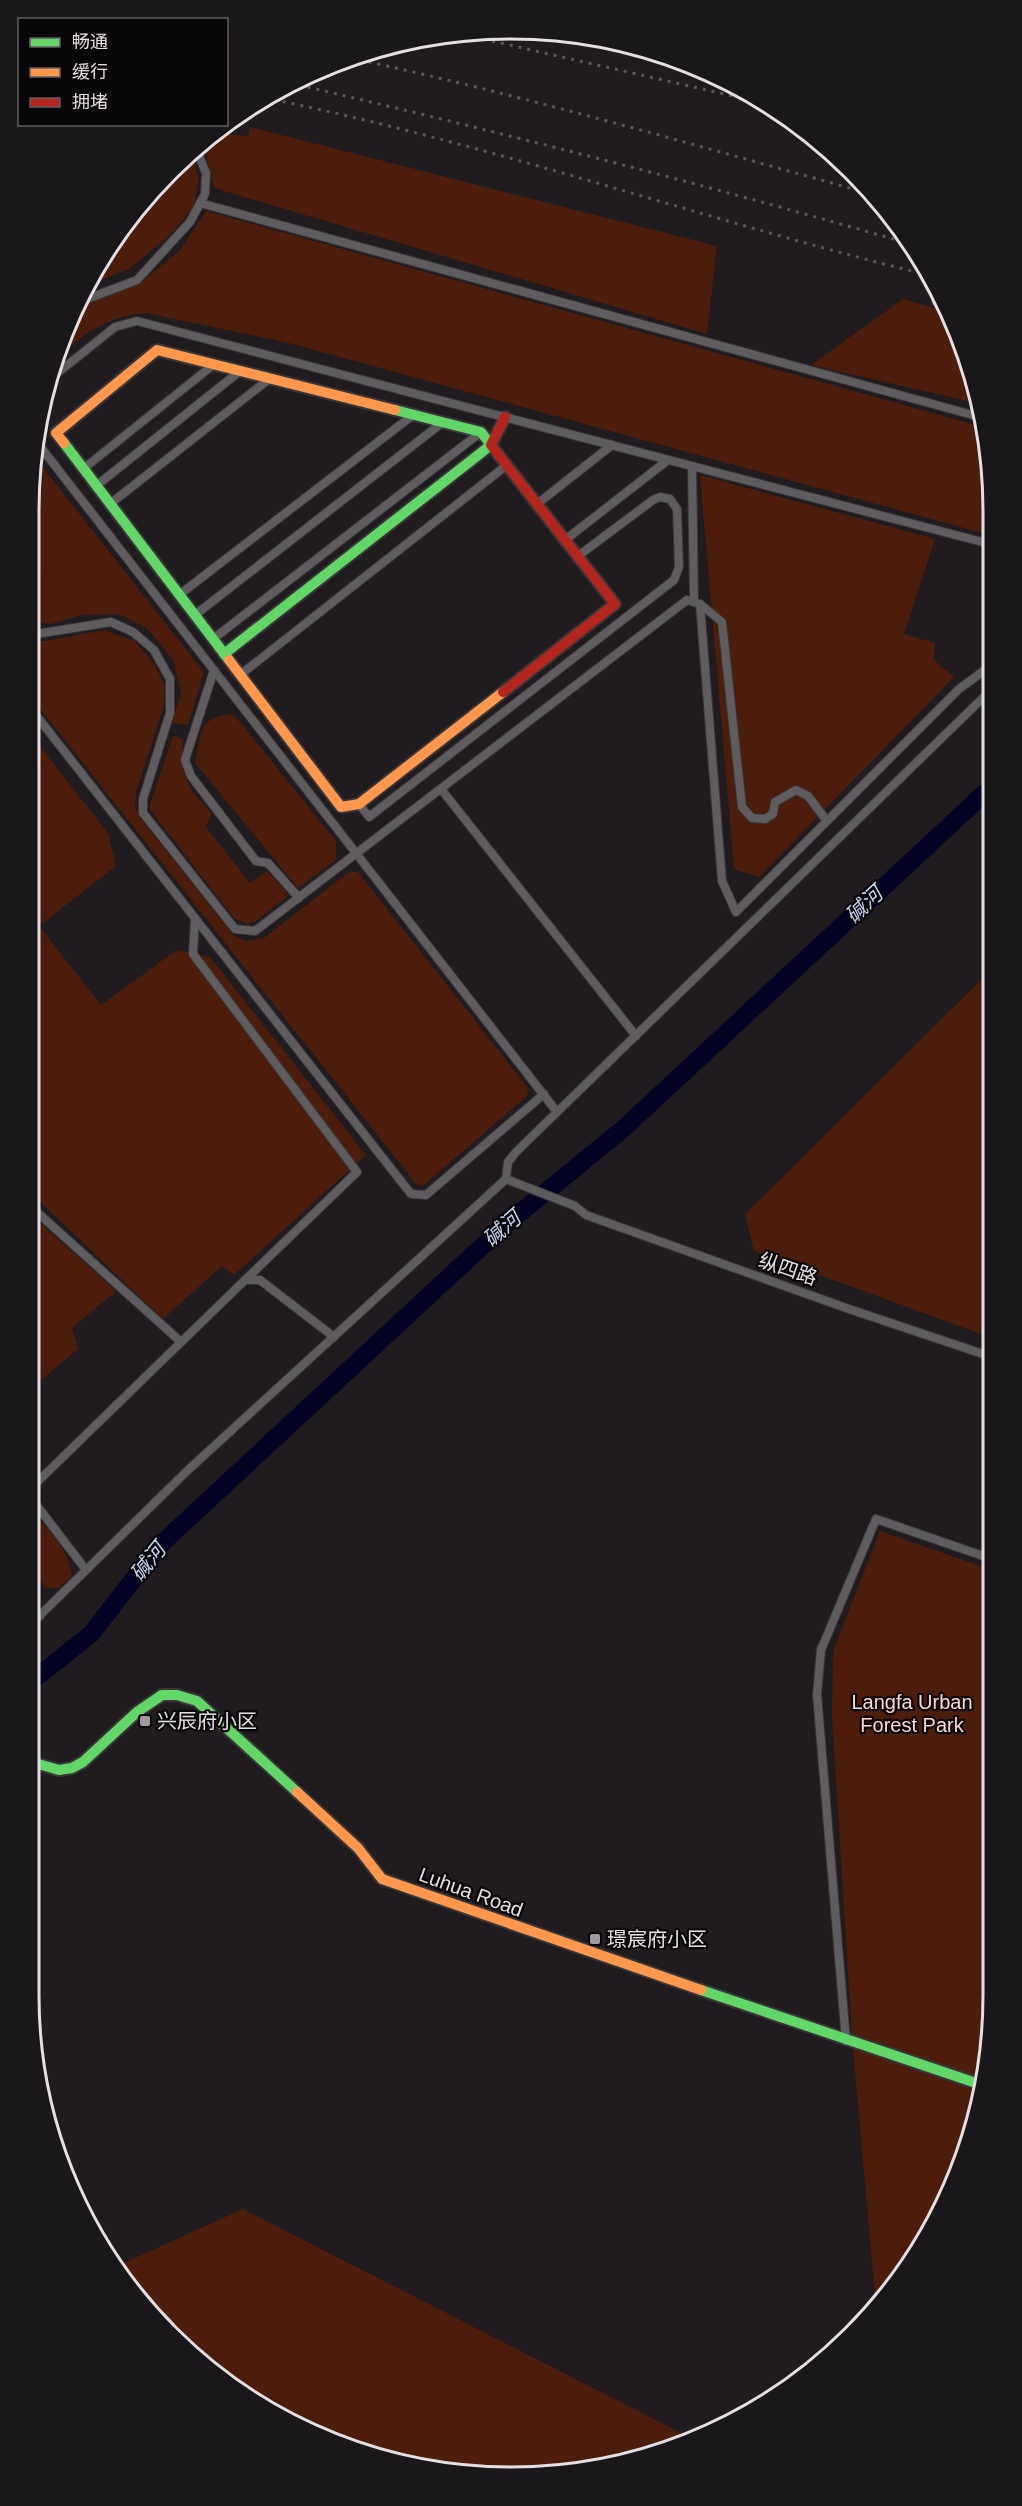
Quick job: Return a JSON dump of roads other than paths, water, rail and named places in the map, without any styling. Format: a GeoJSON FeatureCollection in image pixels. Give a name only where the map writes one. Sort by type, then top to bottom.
{"type":"FeatureCollection","features":[{"type":"Feature","properties":{"kind":"street"},"geometry":{"type":"LineString","coordinates":[[90,298],[137,280],[190,222],[205,194],[206,173],[199,157]]}},
{"type":"Feature","properties":{"kind":"street"},"geometry":{"type":"LineString","coordinates":[[200,203],[973,415]]}},
{"type":"Feature","properties":{"kind":"street"},"geometry":{"type":"LineString","coordinates":[[61,371],[115,327],[137,321],[983,542]]}},
{"type":"Feature","properties":{"kind":"street"},"geometry":{"type":"LineString","coordinates":[[157,350],[213,365],[481,432],[615,604],[359,804],[341,807],[56,433],[157,350]]}},
{"type":"Feature","properties":{"kind":"street"},"geometry":{"type":"LineString","coordinates":[[83,469],[213,365]]}},
{"type":"Feature","properties":{"kind":"street"},"geometry":{"type":"LineString","coordinates":[[96,486],[240,371]]}},
{"type":"Feature","properties":{"kind":"street"},"geometry":{"type":"LineString","coordinates":[[110,504],[269,379]]}},
{"type":"Feature","properties":{"kind":"street"},"geometry":{"type":"LineString","coordinates":[[179,595],[413,415]]}},
{"type":"Feature","properties":{"kind":"street"},"geometry":{"type":"LineString","coordinates":[[224,654],[491,446],[505,417]]}},
{"type":"Feature","properties":{"kind":"street"},"geometry":{"type":"LineString","coordinates":[[195,615],[443,422]]}},
{"type":"Feature","properties":{"kind":"street"},"geometry":{"type":"LineString","coordinates":[[213,639],[481,432]]}},
{"type":"Feature","properties":{"kind":"street"},"geometry":{"type":"LineString","coordinates":[[537,504],[612,445]]}},
{"type":"Feature","properties":{"kind":"street"},"geometry":{"type":"LineString","coordinates":[[43,450],[557,1112]]}},
{"type":"Feature","properties":{"kind":"street"},"geometry":{"type":"LineString","coordinates":[[565,540],[668,460]]}},
{"type":"Feature","properties":{"kind":"street"},"geometry":{"type":"LineString","coordinates":[[240,675],[507,465]]}},
{"type":"Feature","properties":{"kind":"street"},"geometry":{"type":"LineString","coordinates":[[692,466],[697,603],[722,881],[736,912],[959,689],[983,672]]}},
{"type":"Feature","properties":{"kind":"street"},"geometry":{"type":"LineString","coordinates":[[359,804],[369,817],[674,580],[680,567],[677,509],[670,499],[660,497],[653,500],[578,556]]}},
{"type":"Feature","properties":{"kind":"street"},"geometry":{"type":"LineString","coordinates":[[39,634],[111,622],[133,632],[154,650],[170,680],[170,713],[143,799],[143,813],[235,929],[255,931],[648,633],[687,600],[697,603],[722,622],[741,807],[752,818],[765,819],[772,814],[775,802],[796,790],[808,796],[827,821]]}},
{"type":"Feature","properties":{"kind":"street"},"geometry":{"type":"LineString","coordinates":[[214,670],[185,760],[191,776],[256,861],[268,863],[299,898]]}},
{"type":"Feature","properties":{"kind":"street"},"geometry":{"type":"LineString","coordinates":[[40,1616],[187,1472],[506,1179],[508,1162],[516,1152],[983,698]]}},
{"type":"Feature","properties":{"kind":"street"},"geometry":{"type":"LineString","coordinates":[[39,719],[411,1194],[426,1195],[544,1094]]}},
{"type":"Feature","properties":{"kind":"street"},"geometry":{"type":"LineString","coordinates":[[441,789],[636,1036]]}},
{"type":"Feature","properties":{"kind":"street"},"geometry":{"type":"LineString","coordinates":[[39,1481],[357,1172],[194,954],[195,918]]}},
{"type":"Feature","properties":{"kind":"street","name":"纵四路"},"geometry":{"type":"LineString","coordinates":[[506,1179],[574,1206],[586,1215],[849,1309],[983,1354]]}},
{"type":"Feature","properties":{"kind":"street"},"geometry":{"type":"LineString","coordinates":[[39,1214],[182,1342]]}},
{"type":"Feature","properties":{"kind":"street"},"geometry":{"type":"LineString","coordinates":[[244,1280],[260,1280],[334,1337]]}},
{"type":"Feature","properties":{"kind":"street"},"geometry":{"type":"LineString","coordinates":[[39,1507],[86,1570]]}},
{"type":"Feature","properties":{"kind":"street"},"geometry":{"type":"LineString","coordinates":[[846,2041],[817,1694],[821,1650],[876,1520],[983,1555]]}},
{"type":"Feature","properties":{"kind":"street","name":"Luhua Road"},"geometry":{"type":"LineString","coordinates":[[39,1764],[59,1770],[72,1768],[83,1762],[137,1712],[162,1695],[177,1695],[197,1701],[358,1848],[382,1879],[846,2041],[975,2083]]}},
{"type":"Feature","properties":{"kind":"waterway","name":"碱河"},"geometry":{"type":"LineString","coordinates":[[39,1675],[91,1634],[160,1545],[504,1226],[623,1129],[983,795]]}},
{"type":"Feature","properties":{"kind":"railway"},"geometry":{"type":"LineString","coordinates":[[487,40],[737,97]]}},
{"type":"Feature","properties":{"kind":"railway"},"geometry":{"type":"LineString","coordinates":[[367,62],[548,105],[857,190]]}},
{"type":"Feature","properties":{"kind":"railway"},"geometry":{"type":"LineString","coordinates":[[305,87],[600,159],[897,240]]}},
{"type":"Feature","properties":{"kind":"railway"},"geometry":{"type":"LineString","coordinates":[[278,101],[432,137],[762,231],[918,273]]}},
{"type":"Feature","properties":{"kind":"place","name":"兴辰府小区"},"geometry":{"type":"Point","coordinates":[145,1721]}},
{"type":"Feature","properties":{"kind":"place","name":"璟宸府小区"},"geometry":{"type":"Point","coordinates":[595,1939]}},
{"type":"Feature","properties":{"kind":"park label","name":"Langfa Urban Forest Park"},"geometry":{"type":"Point","coordinates":[912,1714]}}]}
